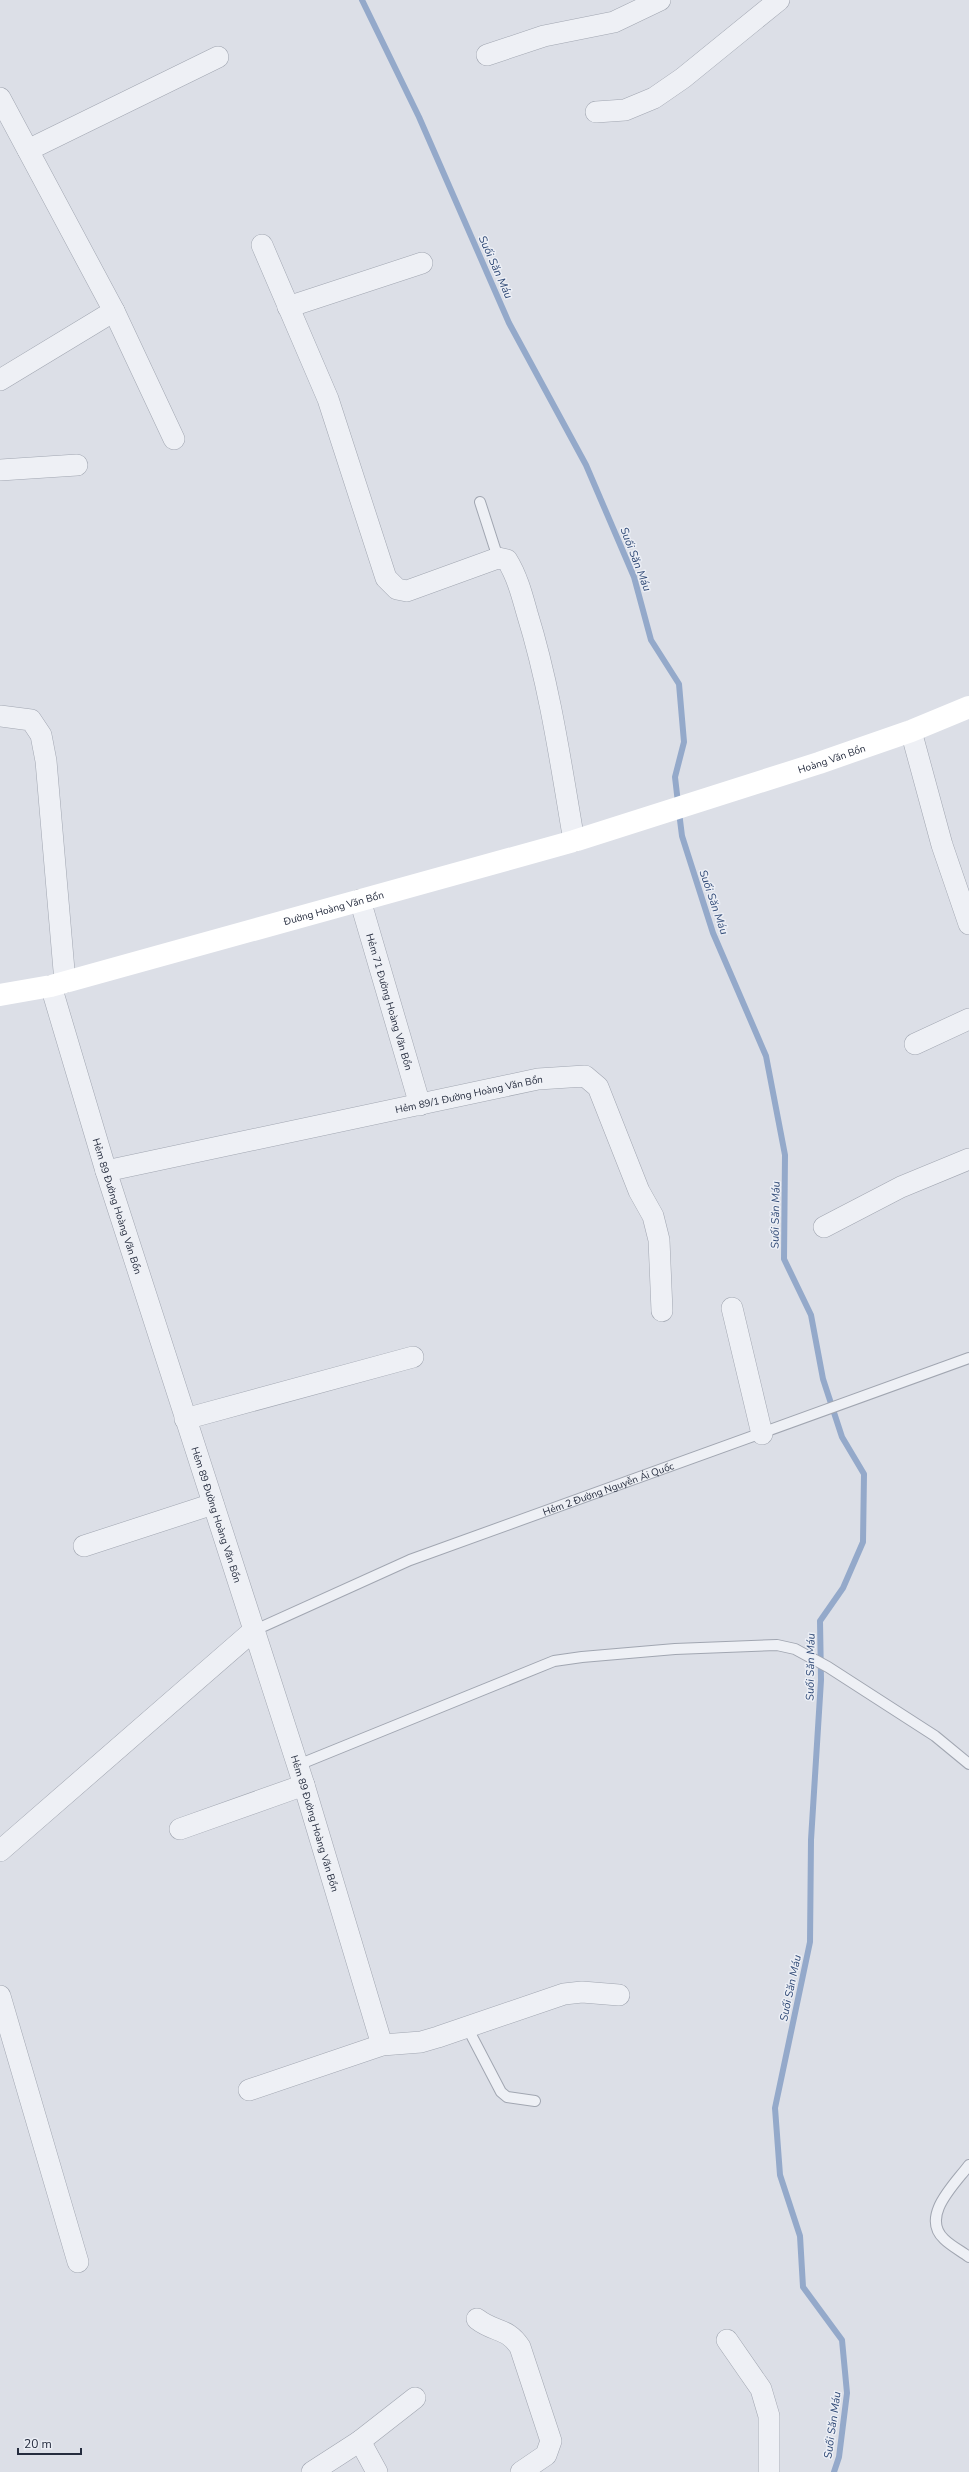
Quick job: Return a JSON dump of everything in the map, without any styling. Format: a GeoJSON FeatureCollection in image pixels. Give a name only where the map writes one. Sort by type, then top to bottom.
{"type":"FeatureCollection","features":[{"type":"Feature","properties":{"kind":"main road","name":"Hoàng Văn Bổn"},"geometry":{"type":"LineString","coordinates":[[665,812],[911,731],[969,708]]}},
{"type":"Feature","properties":{"kind":"main road","name":"Đường Hoàng Văn Bổn"},"geometry":{"type":"LineString","coordinates":[[0,995],[58,984],[574,841],[665,812]]}},
{"type":"Feature","properties":{"kind":"street"},"geometry":{"type":"LineString","coordinates":[[486,54],[544,36],[614,22],[628,8],[660,0]]}},
{"type":"Feature","properties":{"kind":"street"},"geometry":{"type":"LineString","coordinates":[[596,112],[626,110],[654,98],[683,78],[783,2]]}},
{"type":"Feature","properties":{"kind":"street"},"geometry":{"type":"LineString","coordinates":[[28,150],[218,57]]}},
{"type":"Feature","properties":{"kind":"street"},"geometry":{"type":"LineString","coordinates":[[0,98],[114,311],[174,439]]}},
{"type":"Feature","properties":{"kind":"street"},"geometry":{"type":"LineString","coordinates":[[262,245],[328,399],[386,578],[397,589],[407,591],[498,558],[507,560],[514,570],[534,636],[557,744],[574,841]]}},
{"type":"Feature","properties":{"kind":"street"},"geometry":{"type":"LineString","coordinates":[[288,307],[422,263]]}},
{"type":"Feature","properties":{"kind":"street"},"geometry":{"type":"LineString","coordinates":[[0,380],[114,311]]}},
{"type":"Feature","properties":{"kind":"street"},"geometry":{"type":"LineString","coordinates":[[0,470],[77,465]]}},
{"type":"Feature","properties":{"kind":"street","name":"Hẻm 89 Đường Hoàng Văn Bổn"},"geometry":{"type":"LineString","coordinates":[[0,716],[31,720],[41,734],[46,761],[58,984],[106,1171],[253,1631],[298,1765],[382,2045]]}},
{"type":"Feature","properties":{"kind":"street"},"geometry":{"type":"LineString","coordinates":[[911,731],[942,845],[969,924]]}},
{"type":"Feature","properties":{"kind":"street","name":"Hẻm 71 Đường Hoàng Văn Bổn"},"geometry":{"type":"LineString","coordinates":[[360,900],[420,1105]]}},
{"type":"Feature","properties":{"kind":"street"},"geometry":{"type":"LineString","coordinates":[[915,1044],[969,1019]]}},
{"type":"Feature","properties":{"kind":"street","name":"Hẻm 89/1 Đường Hoàng Văn Bổn"},"geometry":{"type":"LineString","coordinates":[[106,1171],[538,1079],[585,1076],[598,1087],[639,1191],[653,1216],[659,1240],[662,1311]]}},
{"type":"Feature","properties":{"kind":"street"},"geometry":{"type":"LineString","coordinates":[[824,1228],[901,1187],[969,1159]]}},
{"type":"Feature","properties":{"kind":"street"},"geometry":{"type":"LineString","coordinates":[[732,1308],[762,1434]]}},
{"type":"Feature","properties":{"kind":"street"},"geometry":{"type":"LineString","coordinates":[[186,1419],[413,1357]]}},
{"type":"Feature","properties":{"kind":"street"},"geometry":{"type":"LineString","coordinates":[[84,1546],[213,1504]]}},
{"type":"Feature","properties":{"kind":"street"},"geometry":{"type":"LineString","coordinates":[[0,1851],[253,1631]]}},
{"type":"Feature","properties":{"kind":"street"},"geometry":{"type":"LineString","coordinates":[[180,1828],[304,1785]]}},
{"type":"Feature","properties":{"kind":"street"},"geometry":{"type":"LineString","coordinates":[[249,2090],[382,2045],[421,2042],[564,1994],[582,1992],[619,1995]]}},
{"type":"Feature","properties":{"kind":"street"},"geometry":{"type":"LineString","coordinates":[[0,1996],[78,2262]]}},
{"type":"Feature","properties":{"kind":"street"},"geometry":{"type":"LineString","coordinates":[[477,2319],[488,2327],[513,2336],[520,2347],[547,2424],[551,2441],[546,2455],[521,2472]]}},
{"type":"Feature","properties":{"kind":"street"},"geometry":{"type":"LineString","coordinates":[[726,2340],[761,2389],[769,2416],[769,2472]]}},
{"type":"Feature","properties":{"kind":"street"},"geometry":{"type":"LineString","coordinates":[[312,2472],[360,2441],[415,2398]]}},
{"type":"Feature","properties":{"kind":"street"},"geometry":{"type":"LineString","coordinates":[[360,2441],[376,2472]]}},
{"type":"Feature","properties":{"kind":"lane"},"geometry":{"type":"LineString","coordinates":[[480,502],[498,558]]}},
{"type":"Feature","properties":{"kind":"lane","name":"Hẻm 2 Đường Nguyễn Ái Quốc"},"geometry":{"type":"LineString","coordinates":[[253,1631],[410,1560],[969,1358]]}},
{"type":"Feature","properties":{"kind":"lane"},"geometry":{"type":"LineString","coordinates":[[298,1765],[554,1661],[582,1657],[675,1649],[777,1646],[795,1649],[828,1667],[935,1736],[969,1764]]}},
{"type":"Feature","properties":{"kind":"lane"},"geometry":{"type":"LineString","coordinates":[[467,2027],[501,2092],[506,2097],[535,2100]]}},
{"type":"Feature","properties":{"kind":"lane"},"geometry":{"type":"LineString","coordinates":[[969,2165],[937,2207],[936,2228],[944,2239],[969,2257]]}},
{"type":"Feature","properties":{"kind":"waterway","name":"Suối Săn Máu"},"geometry":{"type":"LineString","coordinates":[[362,0],[419,117],[509,323],[586,465],[634,577],[651,640],[679,684],[684,742],[675,777],[678,803]]}},
{"type":"Feature","properties":{"kind":"waterway","name":"Suối Săn Máu"},"geometry":{"type":"LineString","coordinates":[[679,812],[682,836],[713,933],[766,1056],[785,1155],[784,1259],[811,1315],[823,1379],[842,1437],[864,1474],[863,1542],[843,1588],[820,1621],[821,1680],[811,1840],[810,1942],[775,2108],[780,2175],[800,2236],[803,2287],[842,2340],[847,2393],[839,2457],[834,2472]]}}]}
